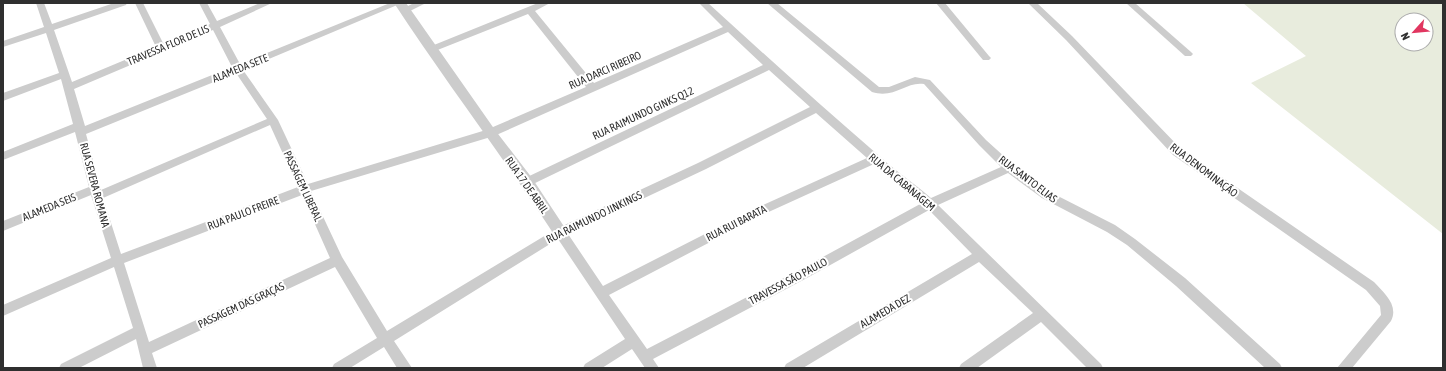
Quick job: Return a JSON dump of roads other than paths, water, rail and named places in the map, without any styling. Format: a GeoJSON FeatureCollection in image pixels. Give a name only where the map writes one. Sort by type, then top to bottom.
{"type":"FeatureCollection","features":[{"type":"Feature","properties":{"kind":"street","name":"RUA SEVERA ROMANA"},"geometry":{"type":"LineString","coordinates":[[40,3],[63,75],[69,87],[96,192],[116,261],[140,331],[144,351],[150,368]]}},
{"type":"Feature","properties":{"kind":"street"},"geometry":{"type":"LineString","coordinates":[[3,44],[123,3]]}},
{"type":"Feature","properties":{"kind":"street"},"geometry":{"type":"LineString","coordinates":[[139,3],[161,48]]}},
{"type":"Feature","properties":{"kind":"street","name":"PASSAGEM LIBERAL"},"geometry":{"type":"LineString","coordinates":[[203,3],[216,24],[238,69],[273,120],[337,260],[384,339],[405,368]]}},
{"type":"Feature","properties":{"kind":"street","name":"TRAVESSA FLOR DE LIS"},"geometry":{"type":"LineString","coordinates":[[69,87],[268,3]]}},
{"type":"Feature","properties":{"kind":"street","name":"ALAMEDA SETE"},"geometry":{"type":"LineString","coordinates":[[3,156],[80,129],[401,5],[422,3]]}},
{"type":"Feature","properties":{"kind":"street"},"geometry":{"type":"LineString","coordinates":[[432,49],[546,3]]}},
{"type":"Feature","properties":{"kind":"street","name":"RUA DA CABANAGEM"},"geometry":{"type":"LineString","coordinates":[[703,3],[817,108],[875,159],[906,182],[930,204],[1096,368]]}},
{"type":"Feature","properties":{"kind":"street","name":"RUA SANTO ELIAS"},"geometry":{"type":"LineString","coordinates":[[773,3],[876,90],[884,93],[919,80],[927,82],[1009,168],[1045,194],[1064,205],[1090,216],[1130,241],[1184,284],[1273,367]]}},
{"type":"Feature","properties":{"kind":"street"},"geometry":{"type":"LineString","coordinates":[[940,3],[986,58]]}},
{"type":"Feature","properties":{"kind":"street","name":"RUA DENOMINAÇÃO"},"geometry":{"type":"LineString","coordinates":[[1032,3],[1069,38],[1177,152],[1370,286],[1386,304],[1387,317],[1344,368]]}},
{"type":"Feature","properties":{"kind":"street"},"geometry":{"type":"LineString","coordinates":[[1130,3],[1188,54]]}},
{"type":"Feature","properties":{"kind":"street","name":"RUA 17 DE ABRIL"},"geometry":{"type":"LineString","coordinates":[[401,5],[490,133],[527,182],[652,368]]}},
{"type":"Feature","properties":{"kind":"street"},"geometry":{"type":"LineString","coordinates":[[530,10],[592,88]]}},
{"type":"Feature","properties":{"kind":"street","name":"RUA DARCI RIBEIRO"},"geometry":{"type":"LineString","coordinates":[[490,133],[729,28]]}},
{"type":"Feature","properties":{"kind":"street","name":"RUA RAIMUNDO GINKS Q12"},"geometry":{"type":"LineString","coordinates":[[527,182],[770,66]]}},
{"type":"Feature","properties":{"kind":"street"},"geometry":{"type":"LineString","coordinates":[[3,97],[63,75]]}},
{"type":"Feature","properties":{"kind":"street","name":"RUA RAIMUNDO JINKINGS"},"geometry":{"type":"LineString","coordinates":[[339,368],[560,232],[702,166],[817,108]]}},
{"type":"Feature","properties":{"kind":"street"},"geometry":{"type":"LineString","coordinates":[[96,192],[273,120]]}},
{"type":"Feature","properties":{"kind":"street","name":"RUA PAULO FREIRE"},"geometry":{"type":"LineString","coordinates":[[3,311],[116,261],[305,189],[490,133]]}},
{"type":"Feature","properties":{"kind":"street","name":"RUA RUI BARATA"},"geometry":{"type":"LineString","coordinates":[[601,294],[756,213],[875,159]]}},
{"type":"Feature","properties":{"kind":"street","name":"TRAVESSA SÃO PAULO"},"geometry":{"type":"LineString","coordinates":[[644,357],[803,274],[930,204],[1009,168]]}},
{"type":"Feature","properties":{"kind":"street","name":"ALAMEDA SEIS"},"geometry":{"type":"LineString","coordinates":[[3,226],[96,192]]}},
{"type":"Feature","properties":{"kind":"street","name":"ALAMEDA DEZ"},"geometry":{"type":"LineString","coordinates":[[791,368],[980,255]]}},
{"type":"Feature","properties":{"kind":"street","name":"PASSAGEM DAS GRAÇAS"},"geometry":{"type":"LineString","coordinates":[[144,351],[337,260]]}},
{"type":"Feature","properties":{"kind":"street"},"geometry":{"type":"LineString","coordinates":[[966,368],[1042,314]]}},
{"type":"Feature","properties":{"kind":"street"},"geometry":{"type":"LineString","coordinates":[[66,368],[140,331]]}},
{"type":"Feature","properties":{"kind":"street"},"geometry":{"type":"LineString","coordinates":[[590,368],[634,341]]}}]}
